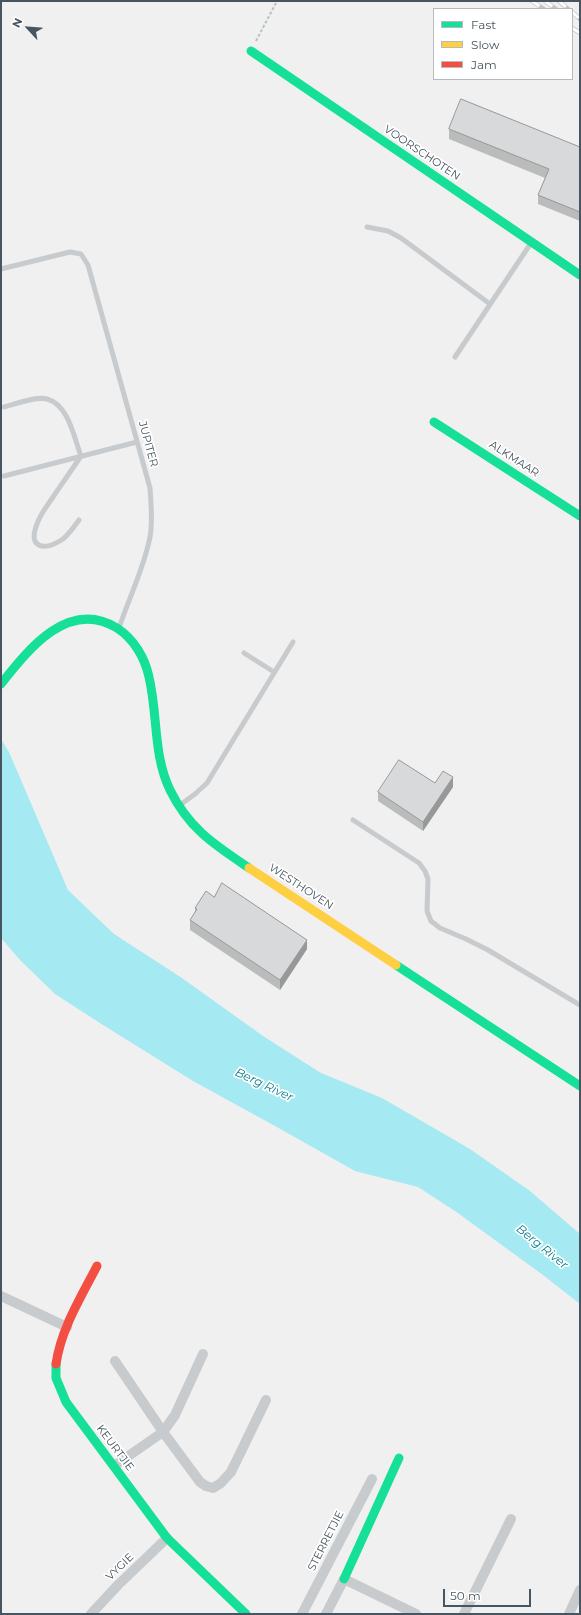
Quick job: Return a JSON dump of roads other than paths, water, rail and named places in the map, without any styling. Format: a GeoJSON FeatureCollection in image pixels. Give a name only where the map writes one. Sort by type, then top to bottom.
{"type":"FeatureCollection","features":[{"type":"Feature","properties":{"kind":"street","name":"VOORSCHOTEN"},"geometry":{"type":"LineString","coordinates":[[251,51],[580,275]]}},
{"type":"Feature","properties":{"kind":"street","name":"ALKMAAR"},"geometry":{"type":"LineString","coordinates":[[434,422],[580,516]]}},
{"type":"Feature","properties":{"kind":"street"},"geometry":{"type":"LineString","coordinates":[[1,684],[35,644],[60,626],[72,621],[85,619],[98,620],[119,628]]}},
{"type":"Feature","properties":{"kind":"street","name":"WESTHOVEN"},"geometry":{"type":"LineString","coordinates":[[119,628],[129,636],[144,661],[149,677],[160,762],[166,780],[179,806],[195,828],[212,843],[580,1086]]}},
{"type":"Feature","properties":{"kind":"street","name":"KEURTJIE"},"geometry":{"type":"LineString","coordinates":[[98,1266],[67,1327],[55,1370],[58,1386],[66,1402],[167,1538],[246,1614]]}},
{"type":"Feature","properties":{"kind":"street"},"geometry":{"type":"LineString","coordinates":[[1,1296],[67,1327]]}},
{"type":"Feature","properties":{"kind":"street"},"geometry":{"type":"LineString","coordinates":[[114,1466],[163,1432],[175,1416],[203,1354]]}},
{"type":"Feature","properties":{"kind":"street"},"geometry":{"type":"LineString","coordinates":[[115,1361],[163,1432],[200,1482],[213,1488],[221,1483],[231,1472],[266,1400]]}},
{"type":"Feature","properties":{"kind":"street"},"geometry":{"type":"LineString","coordinates":[[326,1614],[399,1458]]}},
{"type":"Feature","properties":{"kind":"street","name":"STERRETJIE"},"geometry":{"type":"LineString","coordinates":[[302,1614],[372,1479]]}},
{"type":"Feature","properties":{"kind":"street"},"geometry":{"type":"LineString","coordinates":[[464,1614],[511,1519]]}},
{"type":"Feature","properties":{"kind":"street","name":"VYGIE"},"geometry":{"type":"LineString","coordinates":[[91,1614],[118,1585],[167,1538]]}},
{"type":"Feature","properties":{"kind":"street"},"geometry":{"type":"LineString","coordinates":[[344,1578],[416,1614]]}},
{"type":"Feature","properties":{"kind":"street"},"geometry":{"type":"LineString","coordinates":[[569,1614],[580,1590]]}},
{"type":"Feature","properties":{"kind":"lane"},"geometry":{"type":"LineString","coordinates":[[367,227],[388,231],[401,238],[490,304]]}},
{"type":"Feature","properties":{"kind":"lane"},"geometry":{"type":"LineString","coordinates":[[456,357],[531,242]]}},
{"type":"Feature","properties":{"kind":"lane","name":"JUPITER"},"geometry":{"type":"LineString","coordinates":[[1,269],[70,252],[81,254],[88,265],[150,488],[152,514],[150,537],[119,628]]}},
{"type":"Feature","properties":{"kind":"lane"},"geometry":{"type":"LineString","coordinates":[[4,407],[34,400],[46,399],[55,403],[62,409],[69,421],[81,456]]}},
{"type":"Feature","properties":{"kind":"lane"},"geometry":{"type":"LineString","coordinates":[[4,476],[137,442]]}},
{"type":"Feature","properties":{"kind":"lane"},"geometry":{"type":"LineString","coordinates":[[79,520],[68,534],[61,540],[50,545],[39,546],[34,539],[34,531],[40,517],[81,456]]}},
{"type":"Feature","properties":{"kind":"lane"},"geometry":{"type":"LineString","coordinates":[[179,806],[207,783],[293,642]]}},
{"type":"Feature","properties":{"kind":"lane"},"geometry":{"type":"LineString","coordinates":[[244,653],[274,672]]}},
{"type":"Feature","properties":{"kind":"lane"},"geometry":{"type":"LineString","coordinates":[[353,820],[419,863],[425,871],[428,879],[426,911],[431,921],[440,928],[488,950],[580,1005]]}},
{"type":"Feature","properties":{"kind":"water","name":"Berg River"},"geometry":{"type":"Polygon","coordinates":[[[1,739],[9,752],[68,890],[114,934],[182,978],[263,1036],[321,1073],[382,1098],[470,1149],[530,1191],[580,1234],[580,1304],[455,1211],[418,1187],[355,1171],[193,1081],[55,994],[20,960],[1,938],[1,739]]]}},
{"type":"Feature","properties":{"kind":"railway"},"geometry":{"type":"LineString","coordinates":[[532,1],[542,8]]}},
{"type":"Feature","properties":{"kind":"railway"},"geometry":{"type":"LineString","coordinates":[[545,1],[555,8]]}},
{"type":"Feature","properties":{"kind":"railway"},"geometry":{"type":"LineString","coordinates":[[559,1],[567,8]]}},
{"type":"Feature","properties":{"kind":"railway"},"geometry":{"type":"LineString","coordinates":[[573,13],[580,19]]}},
{"type":"Feature","properties":{"kind":"railway"},"geometry":{"type":"LineString","coordinates":[[573,29],[580,33]]}}]}
